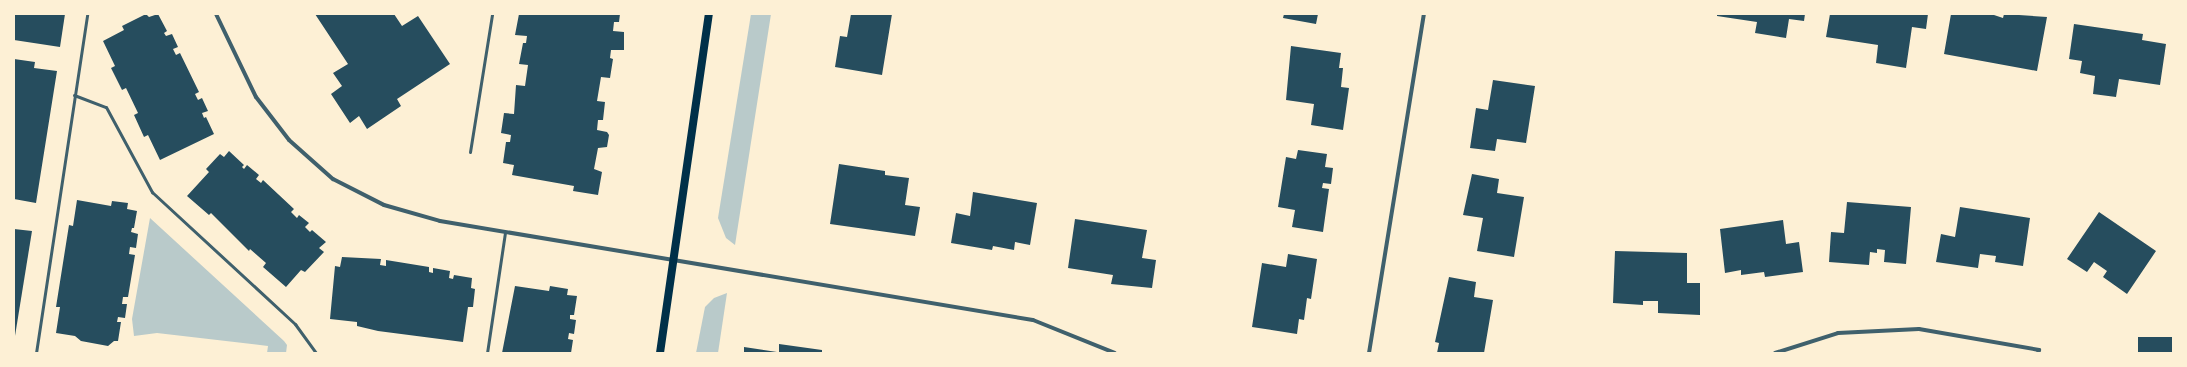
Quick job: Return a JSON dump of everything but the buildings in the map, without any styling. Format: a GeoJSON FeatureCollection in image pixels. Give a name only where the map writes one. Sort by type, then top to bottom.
{"type":"FeatureCollection","features":[{"type":"Feature","properties":{"kind":"main road"},"geometry":{"type":"LineString","coordinates":[[660,353],[675,261],[709,14]]}},
{"type":"Feature","properties":{"kind":"street"},"geometry":{"type":"LineString","coordinates":[[216,14],[256,97],[289,140],[334,179],[384,205],[440,222],[1033,320],[1115,353]]}},
{"type":"Feature","properties":{"kind":"street"},"geometry":{"type":"LineString","coordinates":[[1369,353],[1424,14]]}},
{"type":"Feature","properties":{"kind":"street"},"geometry":{"type":"LineString","coordinates":[[1775,353],[1838,332],[1919,329],[2038,352]]}},
{"type":"Feature","properties":{"kind":"lane"},"geometry":{"type":"LineString","coordinates":[[36,353],[87,14]]}},
{"type":"Feature","properties":{"kind":"lane"},"geometry":{"type":"LineString","coordinates":[[470,152],[492,14]]}},
{"type":"Feature","properties":{"kind":"lane"},"geometry":{"type":"LineString","coordinates":[[74,95],[106,107],[152,192],[295,324],[316,353]]}},
{"type":"Feature","properties":{"kind":"lane"},"geometry":{"type":"LineString","coordinates":[[487,353],[505,232]]}},
{"type":"Feature","properties":{"kind":"shaded area"},"geometry":{"type":"Polygon","coordinates":[[[751,14],[771,14],[735,245],[726,238],[718,218],[751,14]]]}},
{"type":"Feature","properties":{"kind":"shaded area"},"geometry":{"type":"Polygon","coordinates":[[[150,218],[284,341],[287,345],[286,353],[267,353],[268,346],[157,333],[134,336],[132,319],[150,218]]]}},
{"type":"Feature","properties":{"kind":"shaded area"},"geometry":{"type":"Polygon","coordinates":[[[727,293],[718,353],[696,353],[705,307],[714,298],[727,293]]]}}]}
